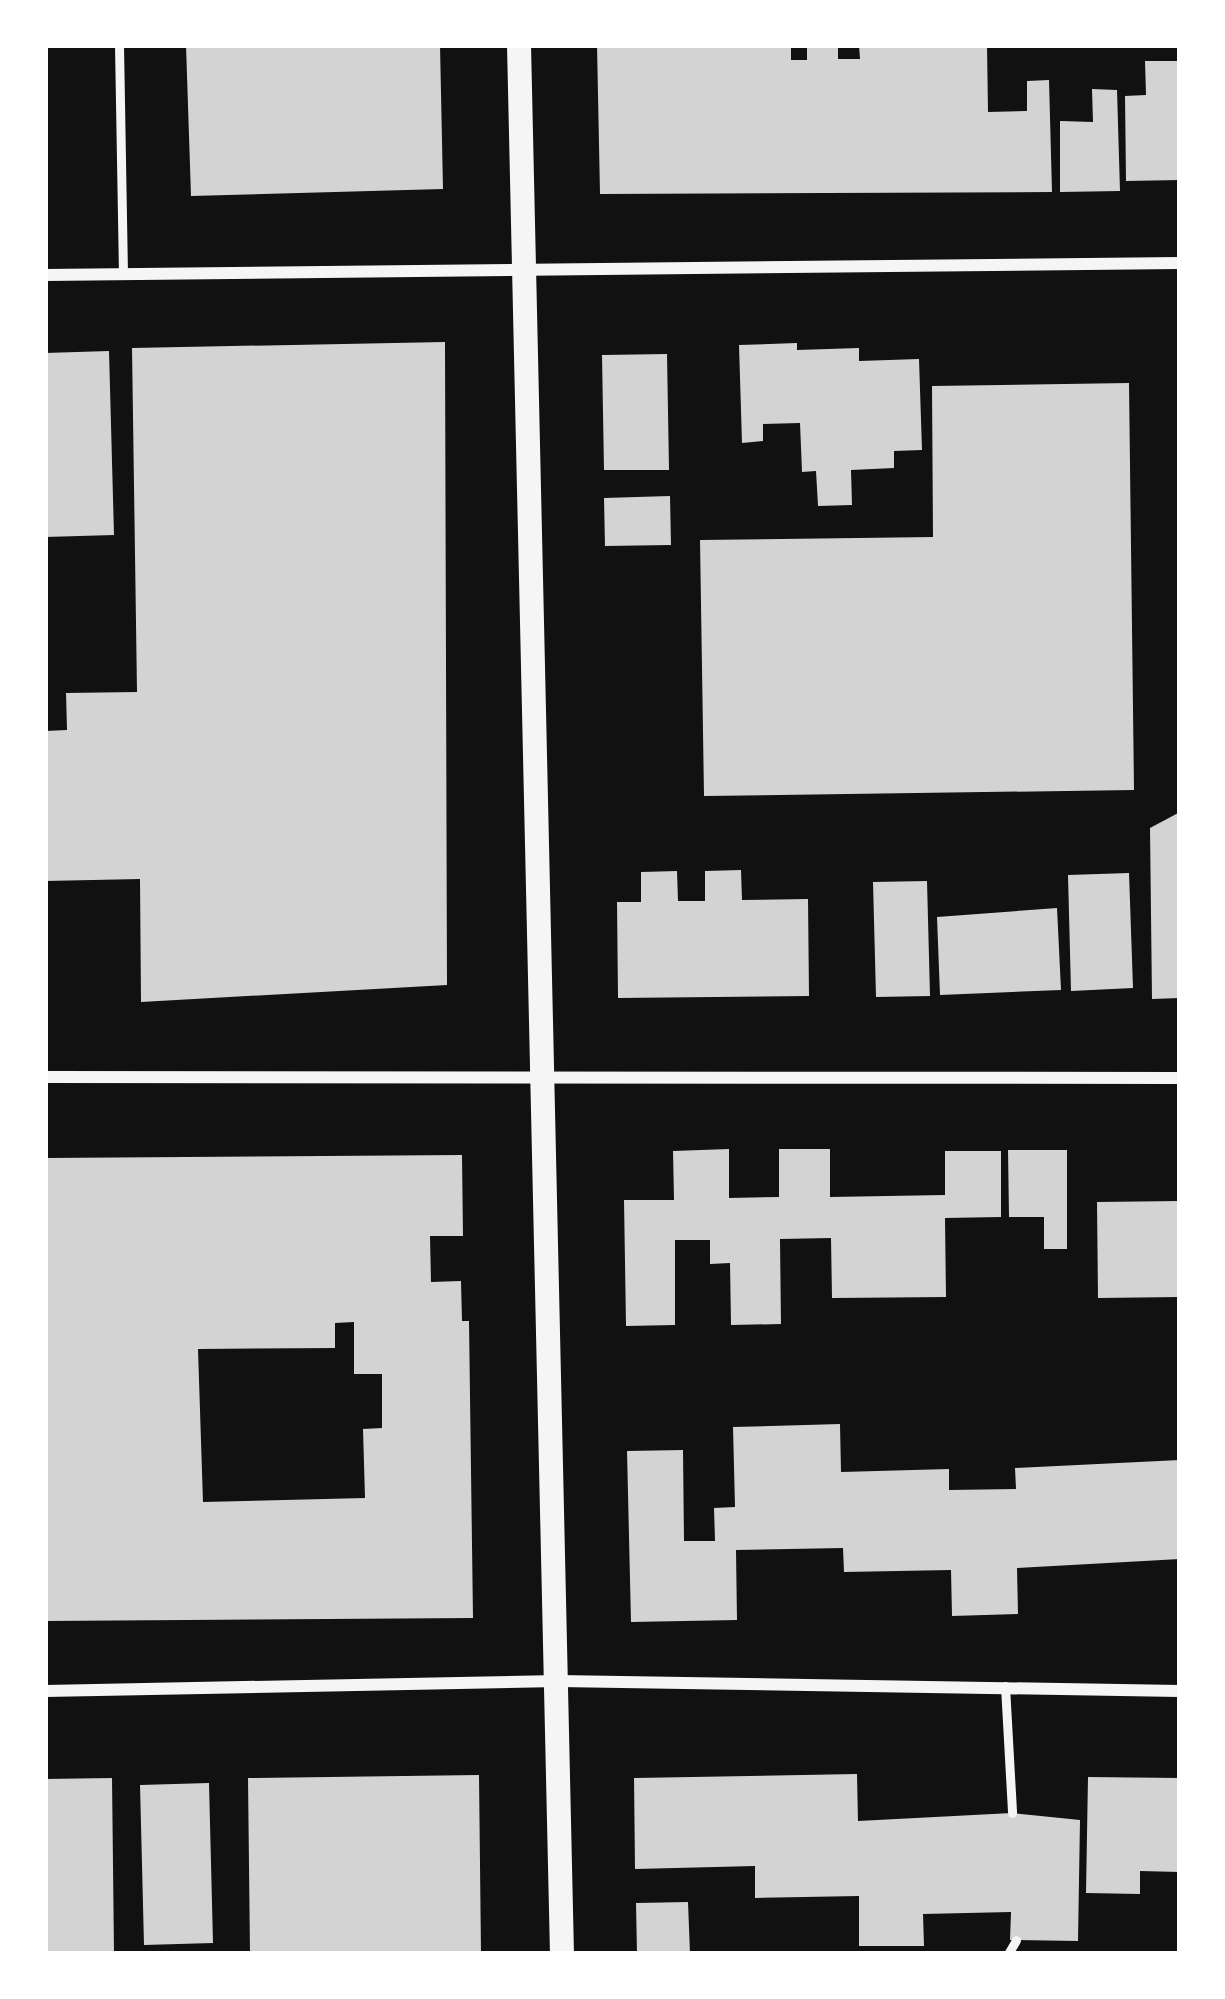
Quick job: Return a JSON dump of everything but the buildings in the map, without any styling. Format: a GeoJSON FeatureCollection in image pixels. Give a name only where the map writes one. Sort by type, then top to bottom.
{"type":"FeatureCollection","features":[{"type":"Feature","properties":{"kind":"main road"},"geometry":{"type":"LineString","coordinates":[[519,45],[562,1954]]}},
{"type":"Feature","properties":{"kind":"street"},"geometry":{"type":"LineString","coordinates":[[45,275],[1180,263]]}},
{"type":"Feature","properties":{"kind":"street"},"geometry":{"type":"LineString","coordinates":[[45,1077],[1180,1078]]}},
{"type":"Feature","properties":{"kind":"street"},"geometry":{"type":"LineString","coordinates":[[45,1691],[558,1681],[1180,1691]]}},
{"type":"Feature","properties":{"kind":"lane"},"geometry":{"type":"LineString","coordinates":[[119,45],[123,275]]}},
{"type":"Feature","properties":{"kind":"lane"},"geometry":{"type":"LineString","coordinates":[[1005,1686],[1012,1813]]}},
{"type":"Feature","properties":{"kind":"lane"},"geometry":{"type":"LineString","coordinates":[[1009,1954],[1016,1940]]}}]}
